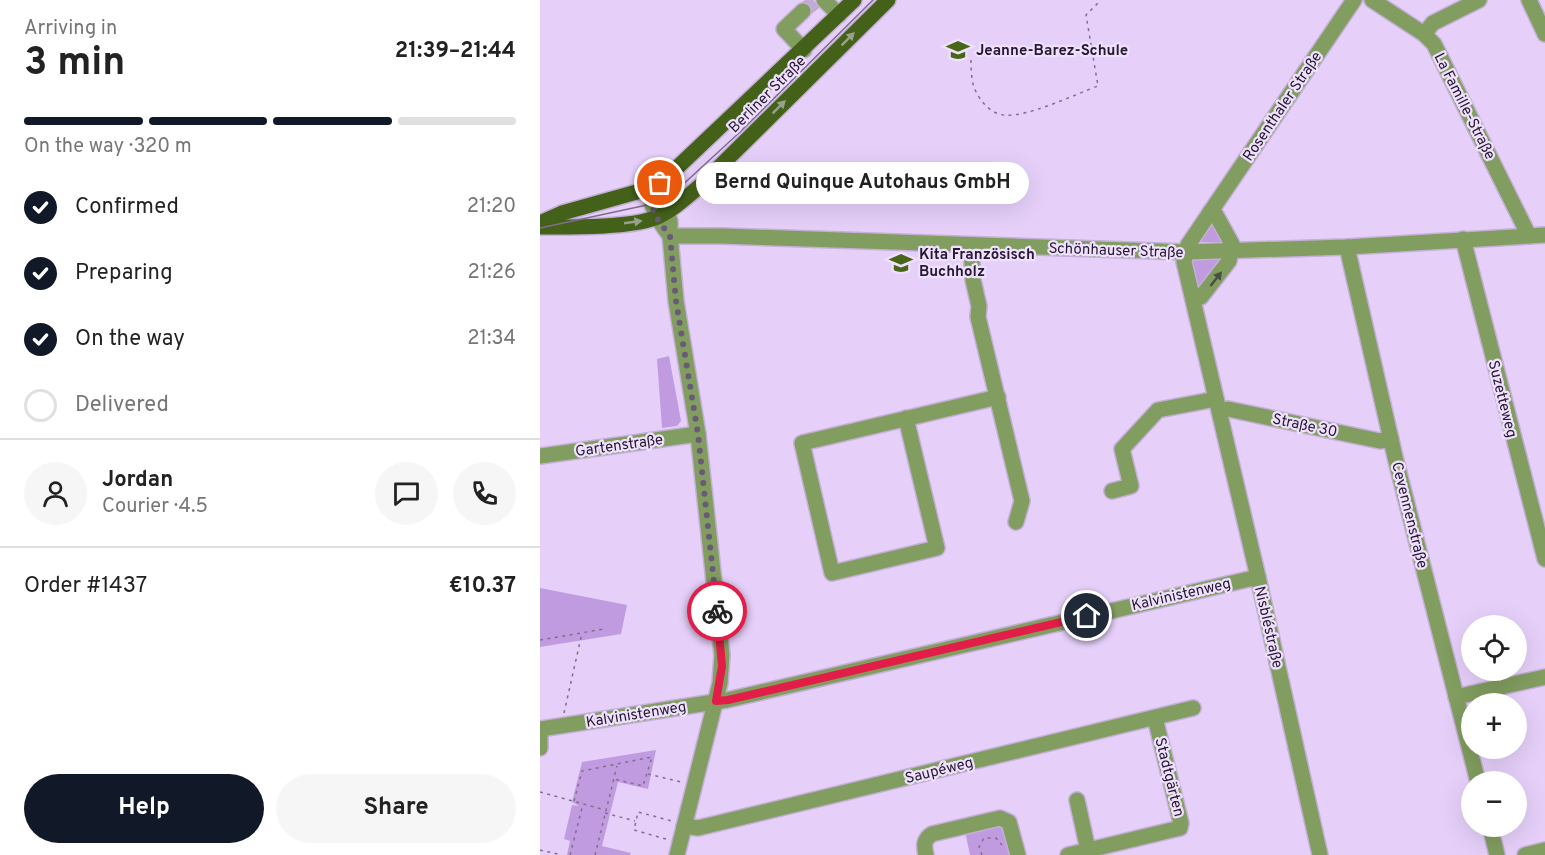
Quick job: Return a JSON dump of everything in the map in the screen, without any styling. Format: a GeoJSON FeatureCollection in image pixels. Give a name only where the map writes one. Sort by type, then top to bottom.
{"type":"FeatureCollection","features":[{"type":"Feature","properties":{"kind":"main road","name":"Berliner Straße"},"geometry":{"type":"LineString","coordinates":[[651,188],[680,166],[854,0]]}},
{"type":"Feature","properties":{"kind":"main road","name":"Berliner Straße"},"geometry":{"type":"LineString","coordinates":[[662,214],[700,185],[888,0]]}},
{"type":"Feature","properties":{"kind":"main road"},"geometry":{"type":"LineString","coordinates":[[540,225],[562,213],[651,188]]}},
{"type":"Feature","properties":{"kind":"main road"},"geometry":{"type":"LineString","coordinates":[[540,225],[635,222],[662,214]]}},
{"type":"Feature","properties":{"kind":"street"},"geometry":{"type":"LineString","coordinates":[[820,0],[839,15]]}},
{"type":"Feature","properties":{"kind":"street","name":"Rosenthaler Straße"},"geometry":{"type":"LineString","coordinates":[[1186,252],[1188,245],[1210,212],[1354,0]]}},
{"type":"Feature","properties":{"kind":"street","name":"La Famille-Straße"},"geometry":{"type":"LineString","coordinates":[[1372,0],[1424,34],[1434,44],[1529,236]]}},
{"type":"Feature","properties":{"kind":"street"},"geometry":{"type":"LineString","coordinates":[[1424,34],[1433,23],[1479,0]]}},
{"type":"Feature","properties":{"kind":"street"},"geometry":{"type":"LineString","coordinates":[[1528,0],[1545,34]]}},
{"type":"Feature","properties":{"kind":"street"},"geometry":{"type":"LineString","coordinates":[[803,11],[784,28],[804,50]]}},
{"type":"Feature","properties":{"kind":"street"},"geometry":{"type":"LineString","coordinates":[[651,188],[651,203],[662,214],[670,236],[676,301],[698,434],[722,655],[722,675],[716,701],[678,824],[677,855]]}},
{"type":"Feature","properties":{"kind":"street"},"geometry":{"type":"LineString","coordinates":[[1193,299],[1201,297],[1229,261],[1231,251],[1232,244],[1216,215],[1210,212]]}},
{"type":"Feature","properties":{"kind":"street","name":"Schönhauser Straße"},"geometry":{"type":"LineString","coordinates":[[670,236],[1186,252],[1347,247],[1545,235]]}},
{"type":"Feature","properties":{"kind":"street","name":"Suzetteweg"},"geometry":{"type":"LineString","coordinates":[[1463,239],[1545,559]]}},
{"type":"Feature","properties":{"kind":"street"},"geometry":{"type":"LineString","coordinates":[[971,245],[973,279],[979,306],[978,317],[1022,501],[1016,522]]}},
{"type":"Feature","properties":{"kind":"street","name":"Cevennenstraße"},"geometry":{"type":"LineString","coordinates":[[1347,247],[1391,439],[1475,771]]}},
{"type":"Feature","properties":{"kind":"street","name":"Nisbléstraße"},"geometry":{"type":"LineString","coordinates":[[1186,252],[1184,262],[1320,855]]}},
{"type":"Feature","properties":{"kind":"street"},"geometry":{"type":"LineString","coordinates":[[906,418],[937,548],[832,573],[802,444],[906,418],[998,397]]}},
{"type":"Feature","properties":{"kind":"street"},"geometry":{"type":"LineString","coordinates":[[1112,491],[1131,486],[1122,449],[1158,410],[1218,405]]}},
{"type":"Feature","properties":{"kind":"street","name":"Straße 30"},"geometry":{"type":"LineString","coordinates":[[1218,405],[1380,441],[1391,439]]}},
{"type":"Feature","properties":{"kind":"street","name":"Gartenstraße"},"geometry":{"type":"LineString","coordinates":[[540,456],[698,434]]}},
{"type":"Feature","properties":{"kind":"street","name":"Kalvinistenweg"},"geometry":{"type":"LineString","coordinates":[[540,730],[728,700],[1258,577]]}},
{"type":"Feature","properties":{"kind":"street"},"geometry":{"type":"LineString","coordinates":[[1456,697],[1545,677]]}},
{"type":"Feature","properties":{"kind":"street","name":"Saupéweg"},"geometry":{"type":"LineString","coordinates":[[678,824],[697,829],[1193,708]]}},
{"type":"Feature","properties":{"kind":"street","name":"Stadtgärten"},"geometry":{"type":"LineString","coordinates":[[1068,855],[1180,828],[1182,823],[1155,718]]}},
{"type":"Feature","properties":{"kind":"street"},"geometry":{"type":"LineString","coordinates":[[540,730],[540,748]]}},
{"type":"Feature","properties":{"kind":"street"},"geometry":{"type":"LineString","coordinates":[[1077,800],[1088,850]]}},
{"type":"Feature","properties":{"kind":"street"},"geometry":{"type":"LineString","coordinates":[[926,855],[924,844],[928,836],[932,834],[1000,818],[1009,822],[1018,855]]}},
{"type":"Feature","properties":{"kind":"street"},"geometry":{"type":"LineString","coordinates":[[1493,837],[1497,855]]}},
{"type":"Feature","properties":{"kind":"street"},"geometry":{"type":"LineString","coordinates":[[1526,855],[1545,850]]}},
{"type":"Feature","properties":{"kind":"path"},"geometry":{"type":"LineString","coordinates":[[971,60],[972,80],[979,99],[993,112],[1004,115],[1038,108],[1098,86],[1086,15],[1101,0]]}},
{"type":"Feature","properties":{"kind":"path"},"geometry":{"type":"LineString","coordinates":[[540,640],[604,629]]}},
{"type":"Feature","properties":{"kind":"path"},"geometry":{"type":"LineString","coordinates":[[563,717],[582,633]]}},
{"type":"Feature","properties":{"kind":"path"},"geometry":{"type":"LineString","coordinates":[[574,801],[582,771],[652,757],[643,786],[614,779]]}},
{"type":"Feature","properties":{"kind":"path"},"geometry":{"type":"LineString","coordinates":[[595,855],[618,764]]}},
{"type":"Feature","properties":{"kind":"path"},"geometry":{"type":"LineString","coordinates":[[648,774],[681,782]]}},
{"type":"Feature","properties":{"kind":"path"},"geometry":{"type":"LineString","coordinates":[[540,792],[636,821]]}},
{"type":"Feature","properties":{"kind":"path"},"geometry":{"type":"LineString","coordinates":[[570,855],[583,804]]}},
{"type":"Feature","properties":{"kind":"path"},"geometry":{"type":"LineString","coordinates":[[667,839],[634,830],[638,812],[678,824]]}},
{"type":"Feature","properties":{"kind":"path"},"geometry":{"type":"LineString","coordinates":[[982,855],[979,847],[984,838],[996,838],[1002,846]]}},
{"type":"Feature","properties":{"kind":"path"},"geometry":{"type":"LineString","coordinates":[[540,850],[562,855]]}},
{"type":"Feature","properties":{"kind":"shaded area"},"geometry":{"type":"Polygon","coordinates":[[[1211,221],[1226,242],[1196,242],[1211,221]]]}},
{"type":"Feature","properties":{"kind":"shaded area"},"geometry":{"type":"Polygon","coordinates":[[[1222,258],[1198,289],[1192,259],[1222,258]]]}},
{"type":"Feature","properties":{"kind":"shaded area"},"geometry":{"type":"Polygon","coordinates":[[[669,356],[681,421],[677,426],[662,428],[657,359],[669,356]]]}},
{"type":"Feature","properties":{"kind":"shaded area"},"geometry":{"type":"Polygon","coordinates":[[[540,588],[627,605],[621,634],[540,647],[540,588]]]}},
{"type":"Feature","properties":{"kind":"shaded area"},"geometry":{"type":"Polygon","coordinates":[[[656,750],[648,789],[618,782],[602,846],[631,853],[630,855],[567,855],[570,841],[564,839],[572,805],[579,806],[572,802],[582,762],[656,750]]]}},
{"type":"Feature","properties":{"kind":"shaded area"},"geometry":{"type":"Polygon","coordinates":[[[1003,823],[1015,855],[970,855],[965,831],[1003,823]]]}},
{"type":"Feature","properties":{"kind":"tunnel"},"geometry":{"type":"LineString","coordinates":[[803,11],[816,1]]}},
{"type":"Feature","properties":{"kind":"tram line"},"geometry":{"type":"LineString","coordinates":[[540,228],[647,205],[678,189],[740,132],[873,0]]}},
{"type":"Feature","properties":{"kind":"way so far"},"geometry":{"type":"LineString","coordinates":[[660,183],[651,188],[651,203],[656,217],[670,236],[676,301],[698,434],[717,611]]}},
{"type":"Feature","properties":{"kind":"place","name":"Jeanne-Barez-Schule"},"geometry":{"type":"Point","coordinates":[958,50]}},
{"type":"Feature","properties":{"kind":"place","name":"Bernd Quinque Autohaus GmbH"},"geometry":{"type":"Point","coordinates":[660,183]}},
{"type":"Feature","properties":{"kind":"place","name":"Kita Französisch Buchholz"},"geometry":{"type":"Point","coordinates":[901,263]}},
{"type":"Feature","properties":{"kind":"route"},"geometry":{"type":"LineString","coordinates":[[717,611],[722,675],[716,701],[1087,616]]}}]}
